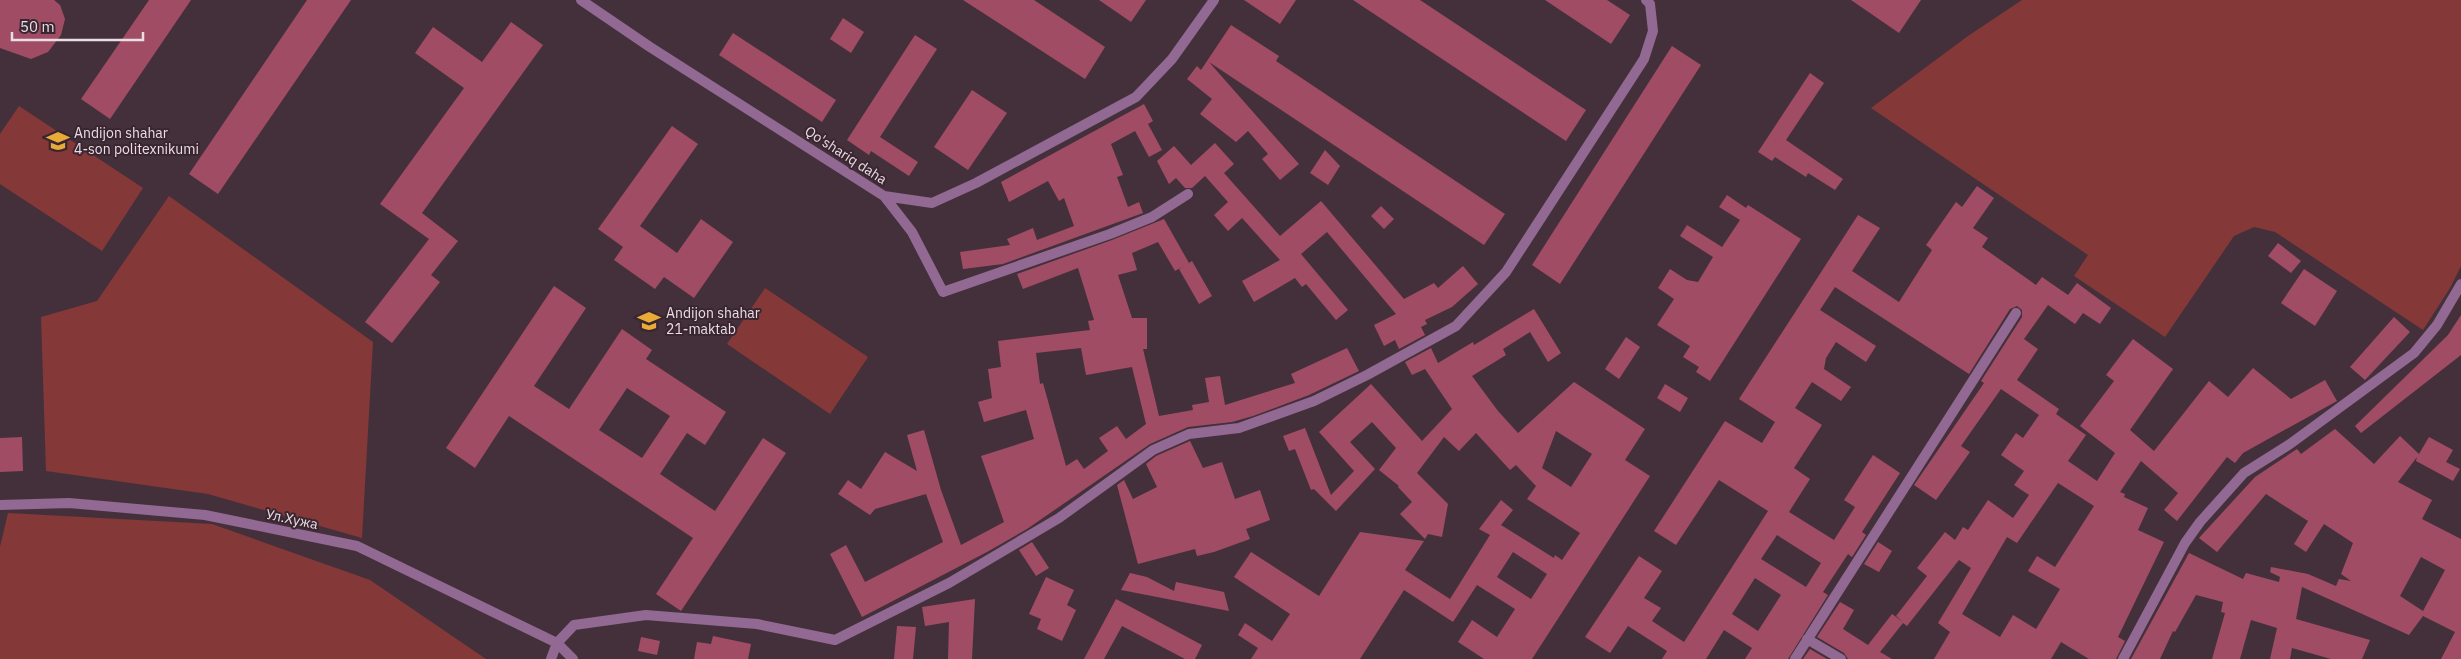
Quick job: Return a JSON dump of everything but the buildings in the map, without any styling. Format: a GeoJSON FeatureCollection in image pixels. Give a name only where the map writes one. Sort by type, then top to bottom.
{"type":"FeatureCollection","features":[{"type":"Feature","properties":{"kind":"street","name":"Qo'shariq daha"},"geometry":{"type":"LineString","coordinates":[[581,0],[650,47],[884,196],[932,203],[976,183],[1136,97],[1172,59],[1214,0]]}},
{"type":"Feature","properties":{"kind":"street"},"geometry":{"type":"LineString","coordinates":[[551,659],[557,642],[574,625],[646,615],[758,624],[834,640],[950,583],[1051,523],[1153,450],[1189,434],[1239,428],[1314,401],[1367,375],[1456,326],[1506,272],[1644,59],[1653,31],[1650,4],[1646,0]]}},
{"type":"Feature","properties":{"kind":"street"},"geometry":{"type":"LineString","coordinates":[[884,196],[912,232],[943,292],[1127,228],[1152,217],[1188,194]]}},
{"type":"Feature","properties":{"kind":"street"},"geometry":{"type":"LineString","coordinates":[[2123,659],[2185,543],[2200,522],[2231,487],[2244,474],[2290,444],[2414,354],[2437,324],[2461,284]]}},
{"type":"Feature","properties":{"kind":"street"},"geometry":{"type":"LineString","coordinates":[[1795,659],[2016,313]]}},
{"type":"Feature","properties":{"kind":"street","name":"Ул.Хужа"},"geometry":{"type":"LineString","coordinates":[[0,504],[69,503],[205,515],[357,546],[557,642]]}},
{"type":"Feature","properties":{"kind":"street"},"geometry":{"type":"LineString","coordinates":[[1807,639],[1841,659]]}},
{"type":"Feature","properties":{"kind":"street"},"geometry":{"type":"LineString","coordinates":[[557,642],[573,659]]}},
{"type":"Feature","properties":{"kind":"shaded area"},"geometry":{"type":"Polygon","coordinates":[[[2022,0],[2461,0],[2461,266],[2450,288],[2423,330],[2275,232],[2254,227],[2234,236],[2165,337],[2074,276],[2088,255],[1871,108],[1968,36],[2022,0]]]}},
{"type":"Feature","properties":{"kind":"shaded area"},"geometry":{"type":"Polygon","coordinates":[[[19,106],[143,188],[102,251],[0,184],[0,134],[19,106]]]}},
{"type":"Feature","properties":{"kind":"shaded area"},"geometry":{"type":"Polygon","coordinates":[[[169,196],[373,342],[362,538],[208,494],[46,471],[41,317],[97,301],[169,196]]]}},
{"type":"Feature","properties":{"kind":"shaded area"},"geometry":{"type":"Polygon","coordinates":[[[765,288],[868,357],[830,414],[727,344],[765,288]]]}},
{"type":"Feature","properties":{"kind":"shaded area"},"geometry":{"type":"Polygon","coordinates":[[[8,513],[212,524],[370,580],[486,659],[0,659],[0,547],[8,513]]]}},
{"type":"Feature","properties":{"kind":"place","name":"Andijon shahar 4-son politexnikumi"},"geometry":{"type":"Point","coordinates":[58,141]}},
{"type":"Feature","properties":{"kind":"place","name":"Andijon shahar 21-maktab"},"geometry":{"type":"Point","coordinates":[649,321]}}]}
